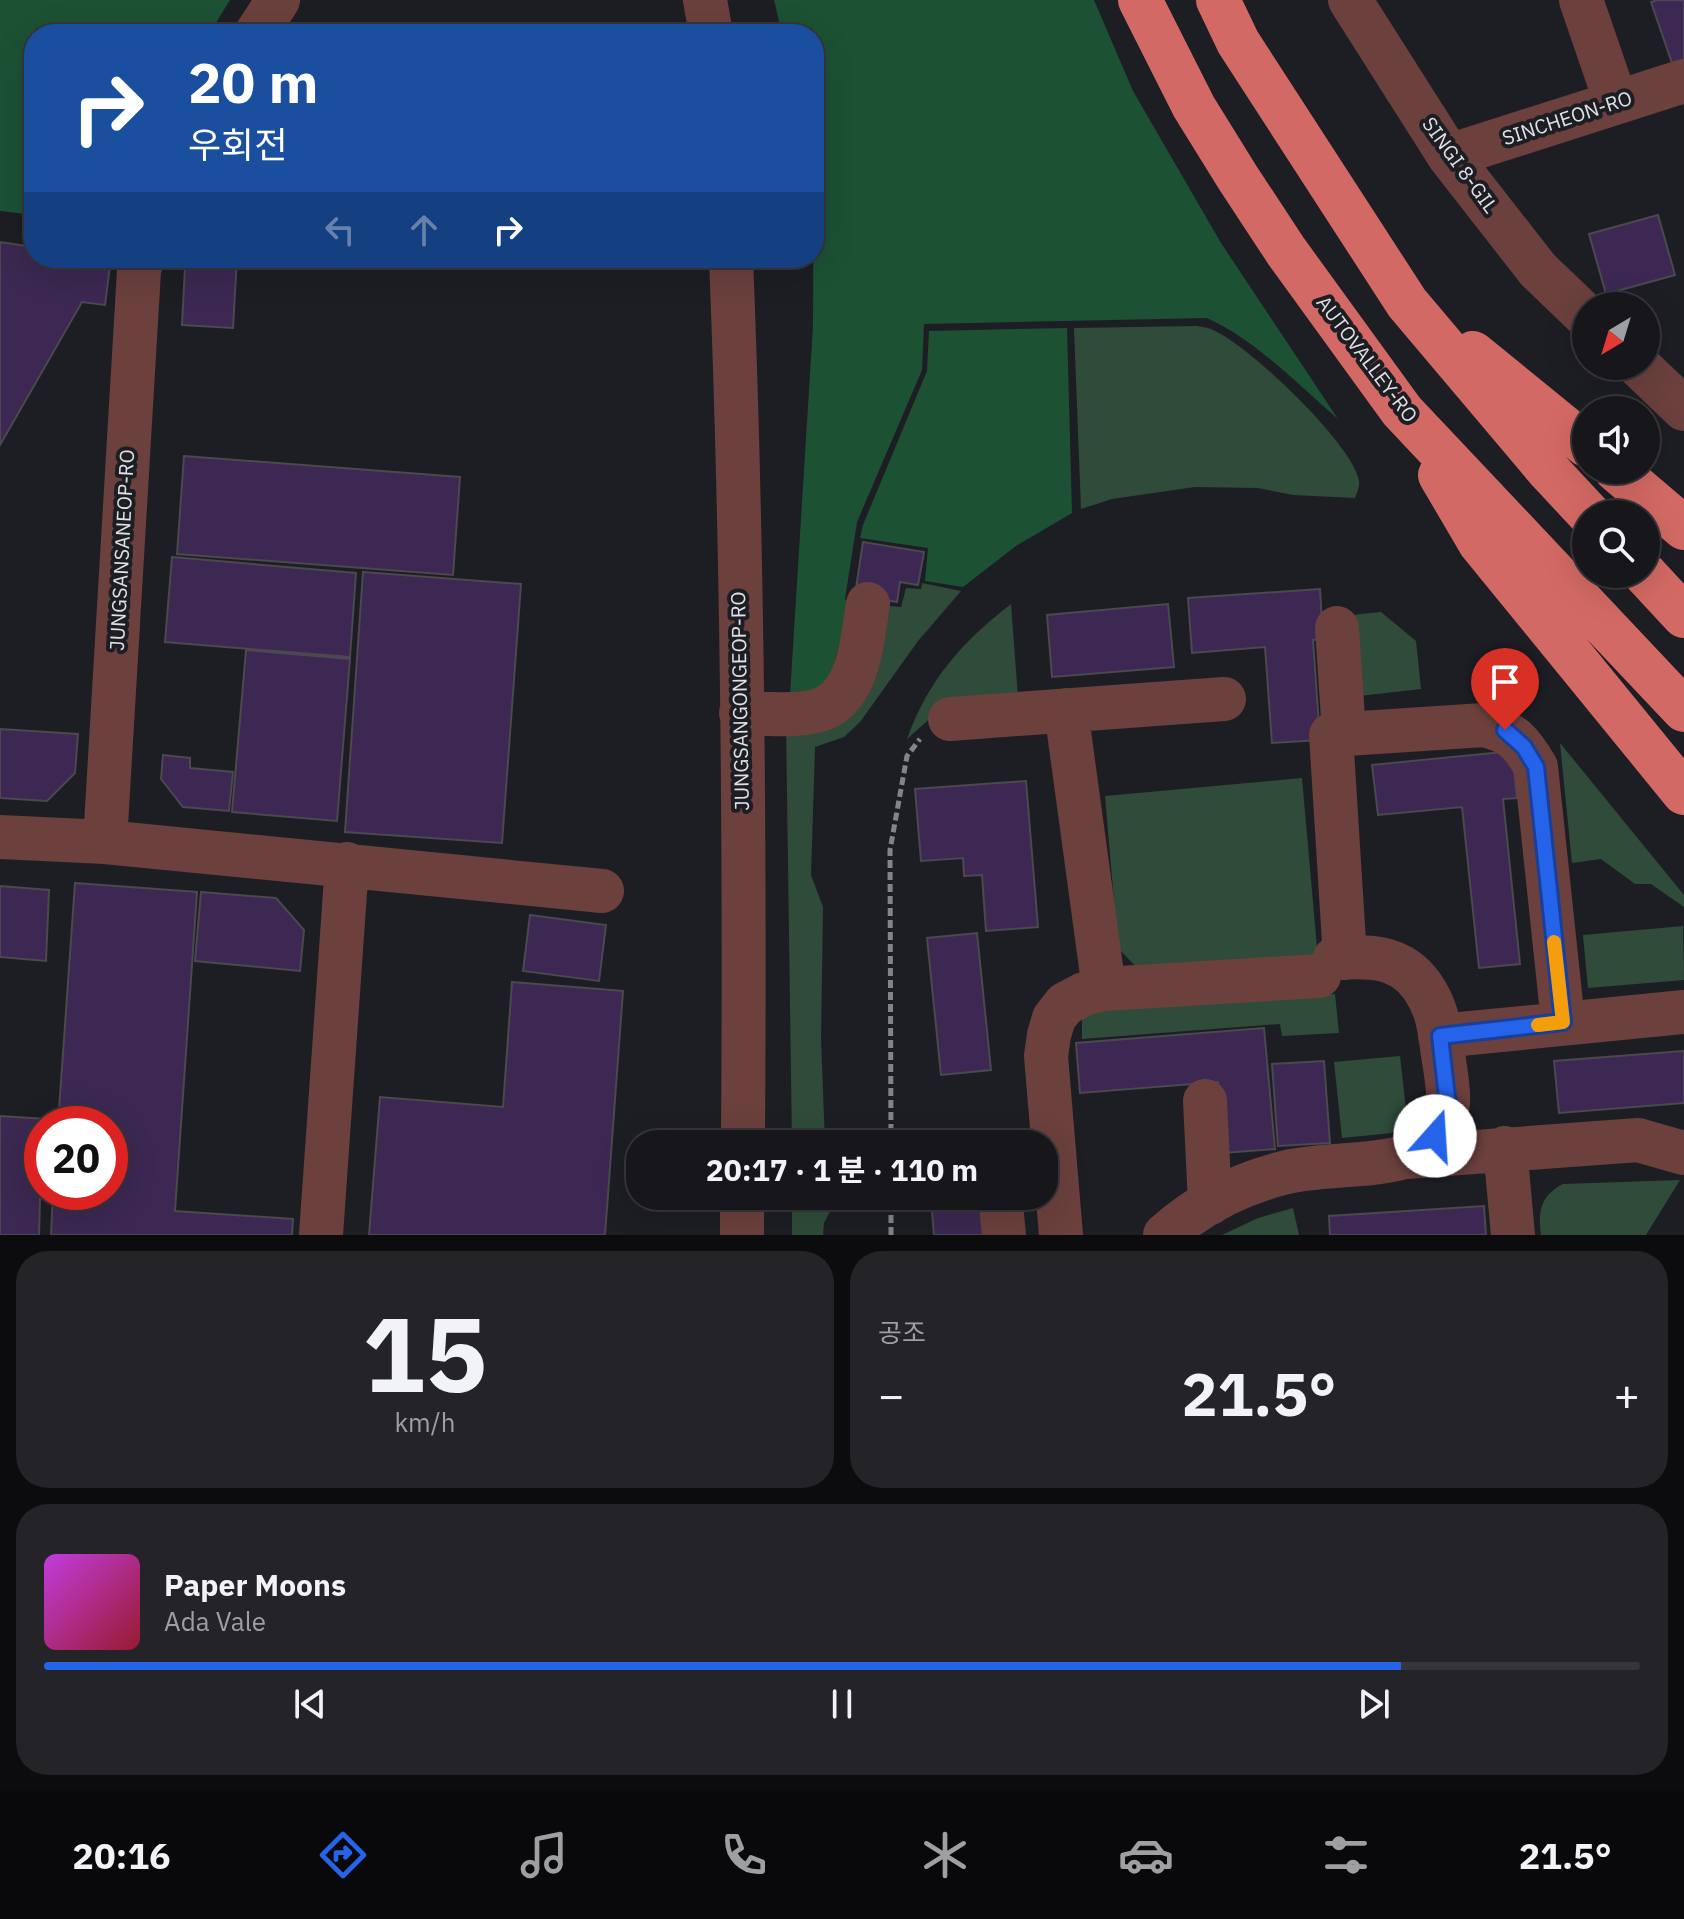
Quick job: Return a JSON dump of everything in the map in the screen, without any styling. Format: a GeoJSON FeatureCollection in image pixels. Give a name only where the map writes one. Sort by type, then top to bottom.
{"type":"FeatureCollection","features":[{"type":"Feature","properties":{"kind":"highway","name":"AUTOVALLEY-RO"},"geometry":{"type":"LineString","coordinates":[[1140,0],[1194,107],[1238,178],[1286,251],[1402,411],[1684,710]]}},
{"type":"Feature","properties":{"kind":"highway"},"geometry":{"type":"LineString","coordinates":[[1218,0],[1238,42],[1407,303],[1576,500]]}},
{"type":"Feature","properties":{"kind":"highway"},"geometry":{"type":"LineString","coordinates":[[1407,303],[1572,433]]}},
{"type":"Feature","properties":{"kind":"highway"},"geometry":{"type":"LineString","coordinates":[[1402,411],[1480,543],[1684,793]]}},
{"type":"Feature","properties":{"kind":"highway"},"geometry":{"type":"LineString","coordinates":[[1632,484],[1684,528]]}},
{"type":"Feature","properties":{"kind":"highway"},"geometry":{"type":"LineString","coordinates":[[1658,588],[1684,616]]}},
{"type":"Feature","properties":{"kind":"street"},"geometry":{"type":"LineString","coordinates":[[262,24],[278,0]]}},
{"type":"Feature","properties":{"kind":"street"},"geometry":{"type":"LineString","coordinates":[[705,0],[709,24]]}},
{"type":"Feature","properties":{"kind":"street","name":"SINGI 8-GIL"},"geometry":{"type":"LineString","coordinates":[[1350,0],[1449,156],[1538,270],[1572,303]]}},
{"type":"Feature","properties":{"kind":"street"},"geometry":{"type":"LineString","coordinates":[[1581,0],[1616,102]]}},
{"type":"Feature","properties":{"kind":"street","name":"SINCHEON-RO"},"geometry":{"type":"LineString","coordinates":[[1449,156],[1684,81]]}},
{"type":"Feature","properties":{"kind":"street","name":"JUNGSANSANEOP-RO"},"geometry":{"type":"LineString","coordinates":[[105,842],[140,268]]}},
{"type":"Feature","properties":{"kind":"street","name":"JUNGSANGONGEOP-RO"},"geometry":{"type":"LineString","coordinates":[[731,268],[741,713],[743,1130]]}},
{"type":"Feature","properties":{"kind":"street"},"geometry":{"type":"LineString","coordinates":[[1654,380],[1684,409]]}},
{"type":"Feature","properties":{"kind":"street"},"geometry":{"type":"LineString","coordinates":[[741,713],[809,713],[820,711],[835,701],[858,666],[868,604]]}},
{"type":"Feature","properties":{"kind":"street"},"geometry":{"type":"LineString","coordinates":[[1337,628],[1344,734]]}},
{"type":"Feature","properties":{"kind":"street"},"geometry":{"type":"LineString","coordinates":[[950,719],[1224,699]]}},
{"type":"Feature","properties":{"kind":"street"},"geometry":{"type":"LineString","coordinates":[[1066,710],[1104,989]]}},
{"type":"Feature","properties":{"kind":"street"},"geometry":{"type":"LineString","coordinates":[[1333,964],[1331,735],[1484,725],[1505,730],[1524,747],[1536,767],[1563,1022]]}},
{"type":"Feature","properties":{"kind":"street"},"geometry":{"type":"LineString","coordinates":[[0,837],[105,842],[602,891]]}},
{"type":"Feature","properties":{"kind":"street"},"geometry":{"type":"LineString","coordinates":[[321,1235],[347,864]]}},
{"type":"Feature","properties":{"kind":"street"},"geometry":{"type":"LineString","coordinates":[[1061,1235],[1046,1056],[1049,1035],[1054,1018],[1065,1004],[1084,994],[1104,989],[1333,964],[1373,956],[1397,963],[1418,981],[1435,1005],[1448,1106],[1435,1136],[1406,1157]]}},
{"type":"Feature","properties":{"kind":"street"},"geometry":{"type":"LineString","coordinates":[[1440,1036],[1684,1012]]}},
{"type":"Feature","properties":{"kind":"street"},"geometry":{"type":"LineString","coordinates":[[1205,1101],[1210,1203]]}},
{"type":"Feature","properties":{"kind":"street"},"geometry":{"type":"LineString","coordinates":[[1165,1235],[1210,1203],[1244,1184],[1286,1172],[1406,1157],[1638,1140],[1684,1153]]}},
{"type":"Feature","properties":{"kind":"street"},"geometry":{"type":"LineString","coordinates":[[1505,1148],[1513,1235]]}},
{"type":"Feature","properties":{"kind":"street"},"geometry":{"type":"LineString","coordinates":[[742,1210],[742,1235]]}},
{"type":"Feature","properties":{"kind":"path"},"geometry":{"type":"LineString","coordinates":[[891,1130],[890,850],[907,756],[918,741],[950,719]]}},
{"type":"Feature","properties":{"kind":"path"},"geometry":{"type":"LineString","coordinates":[[891,1210],[891,1235]]}},
{"type":"Feature","properties":{"kind":"green space"},"geometry":{"type":"Polygon","coordinates":[[[0,0],[230,0],[215,24],[24,24],[24,214],[0,211],[0,0]]]}},
{"type":"Feature","properties":{"kind":"green space"},"geometry":{"type":"Polygon","coordinates":[[[774,0],[1094,0],[1133,91],[1221,243],[1338,419],[1259,350],[1207,318],[924,324],[922,370],[857,522],[845,599],[850,606],[827,688],[790,695],[813,326],[813,268],[824,268],[824,24],[780,24],[774,0]]]}},
{"type":"Feature","properties":{"kind":"green space"},"geometry":{"type":"Polygon","coordinates":[[[1067,328],[1072,513],[1016,546],[963,587],[925,581],[928,548],[860,538],[927,371],[929,331],[1067,328]]]}},
{"type":"Feature","properties":{"kind":"green space"},"geometry":{"type":"Polygon","coordinates":[[[1074,328],[1209,328],[1231,340],[1274,375],[1320,421],[1352,465],[1359,483],[1355,498],[1293,495],[1258,488],[1195,487],[1112,499],[1081,509],[1074,328]]]}},
{"type":"Feature","properties":{"kind":"green space"},"geometry":{"type":"Polygon","coordinates":[[[922,583],[961,591],[918,641],[860,722],[844,737],[815,747],[811,875],[823,907],[821,1039],[824,1130],[792,1130],[786,723],[879,605],[901,607],[906,588],[921,589],[922,583]]]}},
{"type":"Feature","properties":{"kind":"green space"},"geometry":{"type":"Polygon","coordinates":[[[1011,604],[1018,697],[935,714],[907,739],[926,698],[948,664],[977,633],[1011,604]]]}},
{"type":"Feature","properties":{"kind":"green space"},"geometry":{"type":"Polygon","coordinates":[[[1381,612],[1416,641],[1421,689],[1359,696],[1351,615],[1381,612]]]}},
{"type":"Feature","properties":{"kind":"green space"},"geometry":{"type":"Polygon","coordinates":[[[1560,743],[1684,895],[1684,907],[1651,884],[1635,884],[1601,859],[1572,863],[1560,743]]]}},
{"type":"Feature","properties":{"kind":"green space"},"geometry":{"type":"Polygon","coordinates":[[[1302,778],[1318,959],[1140,971],[1118,948],[1105,796],[1302,778]]]}},
{"type":"Feature","properties":{"kind":"green space"},"geometry":{"type":"Polygon","coordinates":[[[1683,926],[1684,980],[1588,988],[1583,935],[1683,926]]]}},
{"type":"Feature","properties":{"kind":"green space"},"geometry":{"type":"Polygon","coordinates":[[[1335,994],[1339,1033],[1282,1036],[1280,1024],[1082,1039],[1082,1020],[1094,1009],[1335,994]]]}},
{"type":"Feature","properties":{"kind":"green space"},"geometry":{"type":"Polygon","coordinates":[[[1400,1056],[1406,1109],[1392,1133],[1342,1138],[1334,1062],[1400,1056]]]}},
{"type":"Feature","properties":{"kind":"green space"},"geometry":{"type":"Polygon","coordinates":[[[1680,1180],[1646,1235],[1541,1235],[1542,1205],[1549,1194],[1563,1184],[1680,1180]]]}},
{"type":"Feature","properties":{"kind":"green space"},"geometry":{"type":"Polygon","coordinates":[[[1293,1208],[1299,1235],[1222,1235],[1258,1218],[1293,1208]]]}},
{"type":"Feature","properties":{"kind":"green space"},"geometry":{"type":"Polygon","coordinates":[[[792,1210],[831,1210],[824,1223],[823,1235],[792,1235],[792,1210]]]}},
{"type":"Feature","properties":{"kind":"building"},"geometry":{"type":"Polygon","coordinates":[[[1684,0],[1684,63],[1673,66],[1651,2],[1684,0]]]}},
{"type":"Feature","properties":{"kind":"building"},"geometry":{"type":"Polygon","coordinates":[[[1658,215],[1675,275],[1605,292],[1589,234],[1658,215]]]}},
{"type":"Feature","properties":{"kind":"building"},"geometry":{"type":"Polygon","coordinates":[[[0,242],[24,246],[24,268],[110,268],[105,305],[82,302],[0,445],[0,242]]]}},
{"type":"Feature","properties":{"kind":"building"},"geometry":{"type":"Polygon","coordinates":[[[185,268],[236,268],[233,328],[182,325],[185,268]]]}},
{"type":"Feature","properties":{"kind":"building"},"geometry":{"type":"Polygon","coordinates":[[[184,456],[460,477],[453,575],[177,554],[184,456]]]}},
{"type":"Feature","properties":{"kind":"building"},"geometry":{"type":"Polygon","coordinates":[[[863,542],[924,552],[918,585],[900,582],[897,602],[855,595],[863,542]]]}},
{"type":"Feature","properties":{"kind":"building"},"geometry":{"type":"Polygon","coordinates":[[[172,557],[356,573],[350,657],[165,642],[172,557]]]}},
{"type":"Feature","properties":{"kind":"building"},"geometry":{"type":"Polygon","coordinates":[[[363,572],[521,584],[502,843],[345,832],[363,572]]]}},
{"type":"Feature","properties":{"kind":"building"},"geometry":{"type":"Polygon","coordinates":[[[1320,589],[1323,639],[1313,640],[1320,740],[1272,743],[1265,647],[1192,653],[1188,598],[1320,589]]]}},
{"type":"Feature","properties":{"kind":"building"},"geometry":{"type":"Polygon","coordinates":[[[1168,604],[1174,667],[1052,677],[1047,615],[1168,604]]]}},
{"type":"Feature","properties":{"kind":"building"},"geometry":{"type":"Polygon","coordinates":[[[246,650],[350,659],[337,821],[232,812],[246,650]]]}},
{"type":"Feature","properties":{"kind":"building"},"geometry":{"type":"Polygon","coordinates":[[[0,729],[78,734],[75,773],[47,801],[0,798],[0,729]]]}},
{"type":"Feature","properties":{"kind":"building"},"geometry":{"type":"Polygon","coordinates":[[[1512,751],[1517,798],[1503,799],[1520,964],[1479,968],[1462,807],[1378,815],[1372,765],[1512,751]]]}},
{"type":"Feature","properties":{"kind":"building"},"geometry":{"type":"Polygon","coordinates":[[[163,755],[190,758],[190,768],[233,772],[229,811],[183,807],[161,779],[163,755]]]}},
{"type":"Feature","properties":{"kind":"building"},"geometry":{"type":"Polygon","coordinates":[[[1026,781],[1038,927],[986,931],[982,875],[964,876],[963,858],[921,861],[915,789],[1026,781]]]}},
{"type":"Feature","properties":{"kind":"building"},"geometry":{"type":"Polygon","coordinates":[[[75,883],[197,892],[175,1211],[293,1219],[292,1235],[51,1235],[52,1210],[128,1210],[128,1106],[59,1106],[75,883]]]}},
{"type":"Feature","properties":{"kind":"building"},"geometry":{"type":"Polygon","coordinates":[[[0,886],[49,890],[46,961],[0,957],[0,886]]]}},
{"type":"Feature","properties":{"kind":"building"},"geometry":{"type":"Polygon","coordinates":[[[201,892],[276,898],[304,930],[300,971],[195,961],[201,892]]]}},
{"type":"Feature","properties":{"kind":"building"},"geometry":{"type":"Polygon","coordinates":[[[530,915],[606,925],[599,981],[523,971],[530,915]]]}},
{"type":"Feature","properties":{"kind":"building"},"geometry":{"type":"Polygon","coordinates":[[[977,933],[991,1070],[941,1075],[927,938],[977,933]]]}},
{"type":"Feature","properties":{"kind":"building"},"geometry":{"type":"Polygon","coordinates":[[[512,982],[623,991],[605,1235],[369,1235],[380,1097],[503,1107],[512,982]]]}},
{"type":"Feature","properties":{"kind":"building"},"geometry":{"type":"Polygon","coordinates":[[[1264,1028],[1275,1149],[1223,1153],[1218,1082],[1080,1093],[1076,1043],[1264,1028]]]}},
{"type":"Feature","properties":{"kind":"building"},"geometry":{"type":"Polygon","coordinates":[[[1684,1051],[1684,1103],[1559,1113],[1554,1061],[1684,1051]]]}},
{"type":"Feature","properties":{"kind":"building"},"geometry":{"type":"Polygon","coordinates":[[[1324,1061],[1330,1143],[1278,1146],[1272,1064],[1324,1061]]]}},
{"type":"Feature","properties":{"kind":"building"},"geometry":{"type":"Polygon","coordinates":[[[0,1116],[24,1118],[24,1210],[40,1210],[39,1235],[0,1235],[0,1116]]]}},
{"type":"Feature","properties":{"kind":"building"},"geometry":{"type":"Polygon","coordinates":[[[1484,1206],[1486,1235],[1330,1235],[1329,1216],[1484,1206]]]}},
{"type":"Feature","properties":{"kind":"building"},"geometry":{"type":"Polygon","coordinates":[[[932,1210],[991,1210],[994,1235],[934,1235],[932,1210]]]}},
{"type":"Feature","properties":{"kind":"slow traffic"},"geometry":{"type":"LineString","coordinates":[[1538,1025],[1563,1022],[1554,942]]}},
{"type":"Feature","properties":{"kind":"route"},"geometry":{"type":"LineString","coordinates":[[1435,1136],[1448,1106],[1440,1036],[1563,1022],[1536,767],[1524,747],[1505,730]]}}]}
